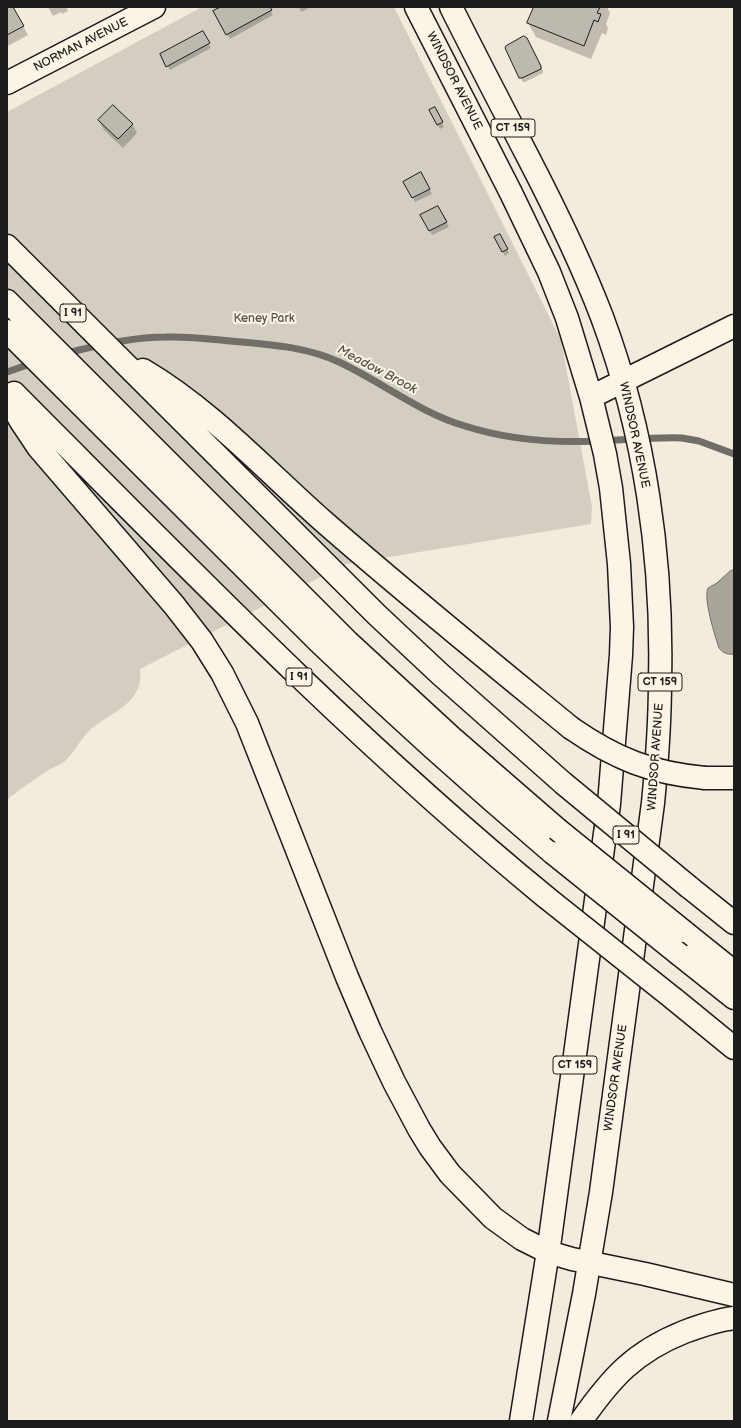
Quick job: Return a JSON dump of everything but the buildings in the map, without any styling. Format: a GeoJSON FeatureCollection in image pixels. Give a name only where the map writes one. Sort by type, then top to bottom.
{"type":"FeatureCollection","features":[{"type":"Feature","properties":{"kind":"main road","name":"NORMAN AVENUE"},"geometry":{"type":"LineString","coordinates":[[7,83],[154,7]]}},
{"type":"Feature","properties":{"kind":"main road","name":"WINDSOR AVENUE"},"geometry":{"type":"LineString","coordinates":[[416,7],[497,164],[559,296],[577,347],[605,454],[611,488],[619,564],[622,627],[620,677],[604,849],[548,1252],[521,1421]]}},
{"type":"Feature","properties":{"kind":"main road","name":"WINDSOR AVENUE"},"geometry":{"type":"LineString","coordinates":[[451,7],[554,208],[591,291],[606,329],[623,382],[634,424],[652,523],[658,587],[660,679],[658,747],[650,830],[601,1192],[590,1263],[559,1421]]}},
{"type":"Feature","properties":{"kind":"main road"},"geometry":{"type":"LineString","coordinates":[[497,164],[524,150]]}},
{"type":"Feature","properties":{"kind":"main road","name":"I 91"},"geometry":{"type":"LineString","coordinates":[[7,246],[377,615],[440,674],[563,783],[734,923]]}},
{"type":"Feature","properties":{"kind":"main road"},"geometry":{"type":"LineString","coordinates":[[7,301],[348,642],[451,737],[557,828],[734,972]]}},
{"type":"Feature","properties":{"kind":"main road"},"geometry":{"type":"LineString","coordinates":[[591,397],[734,326]]}},
{"type":"Feature","properties":{"kind":"main road"},"geometry":{"type":"LineString","coordinates":[[7,331],[313,637],[440,756],[554,853],[734,998]]}},
{"type":"Feature","properties":{"kind":"main road"},"geometry":{"type":"LineString","coordinates":[[119,358],[158,379],[178,392],[211,419],[370,561],[471,647],[571,728],[612,754],[636,764],[677,775],[705,778],[734,778]]}},
{"type":"Feature","properties":{"kind":"main road","name":"I 91"},"geometry":{"type":"LineString","coordinates":[[7,386],[316,694],[457,822],[547,898],[734,1048]]}},
{"type":"Feature","properties":{"kind":"main road"},"geometry":{"type":"LineString","coordinates":[[7,396],[20,420],[38,447],[174,605],[202,641],[222,672],[247,723],[347,977],[370,1031],[408,1109],[430,1147],[450,1174],[494,1218],[528,1243],[548,1252],[590,1263],[660,1277],[734,1295]]}},
{"type":"Feature","properties":{"kind":"main road"},"geometry":{"type":"LineString","coordinates":[[581,1421],[612,1380],[640,1354],[671,1337],[694,1328],[734,1318]]}},
{"type":"Feature","properties":{"kind":"green space","name":"Keney Park"},"geometry":{"type":"Polygon","coordinates":[[[202,7],[394,7],[561,340],[592,507],[591,524],[346,564],[140,669],[140,681],[137,690],[125,705],[91,729],[64,762],[38,777],[10,797],[7,801],[7,112],[202,7]]]}},
{"type":"Feature","properties":{"kind":"shaded area"},"geometry":{"type":"Polygon","coordinates":[[[734,570],[734,654],[730,654],[719,648],[710,617],[707,593],[708,588],[717,583],[730,571],[734,570]]]}},
{"type":"Feature","properties":{"kind":"waterway","name":"Meadow Brook"},"geometry":{"type":"LineString","coordinates":[[64,354],[115,342],[153,337],[194,338],[280,346],[304,350],[328,357],[355,370],[432,413],[481,431],[531,440],[548,441],[682,438],[699,441],[734,454]]}},
{"type":"Feature","properties":{"kind":"waterway","name":"Meadow Brook"},"geometry":{"type":"LineString","coordinates":[[7,372],[33,363]]}}]}
